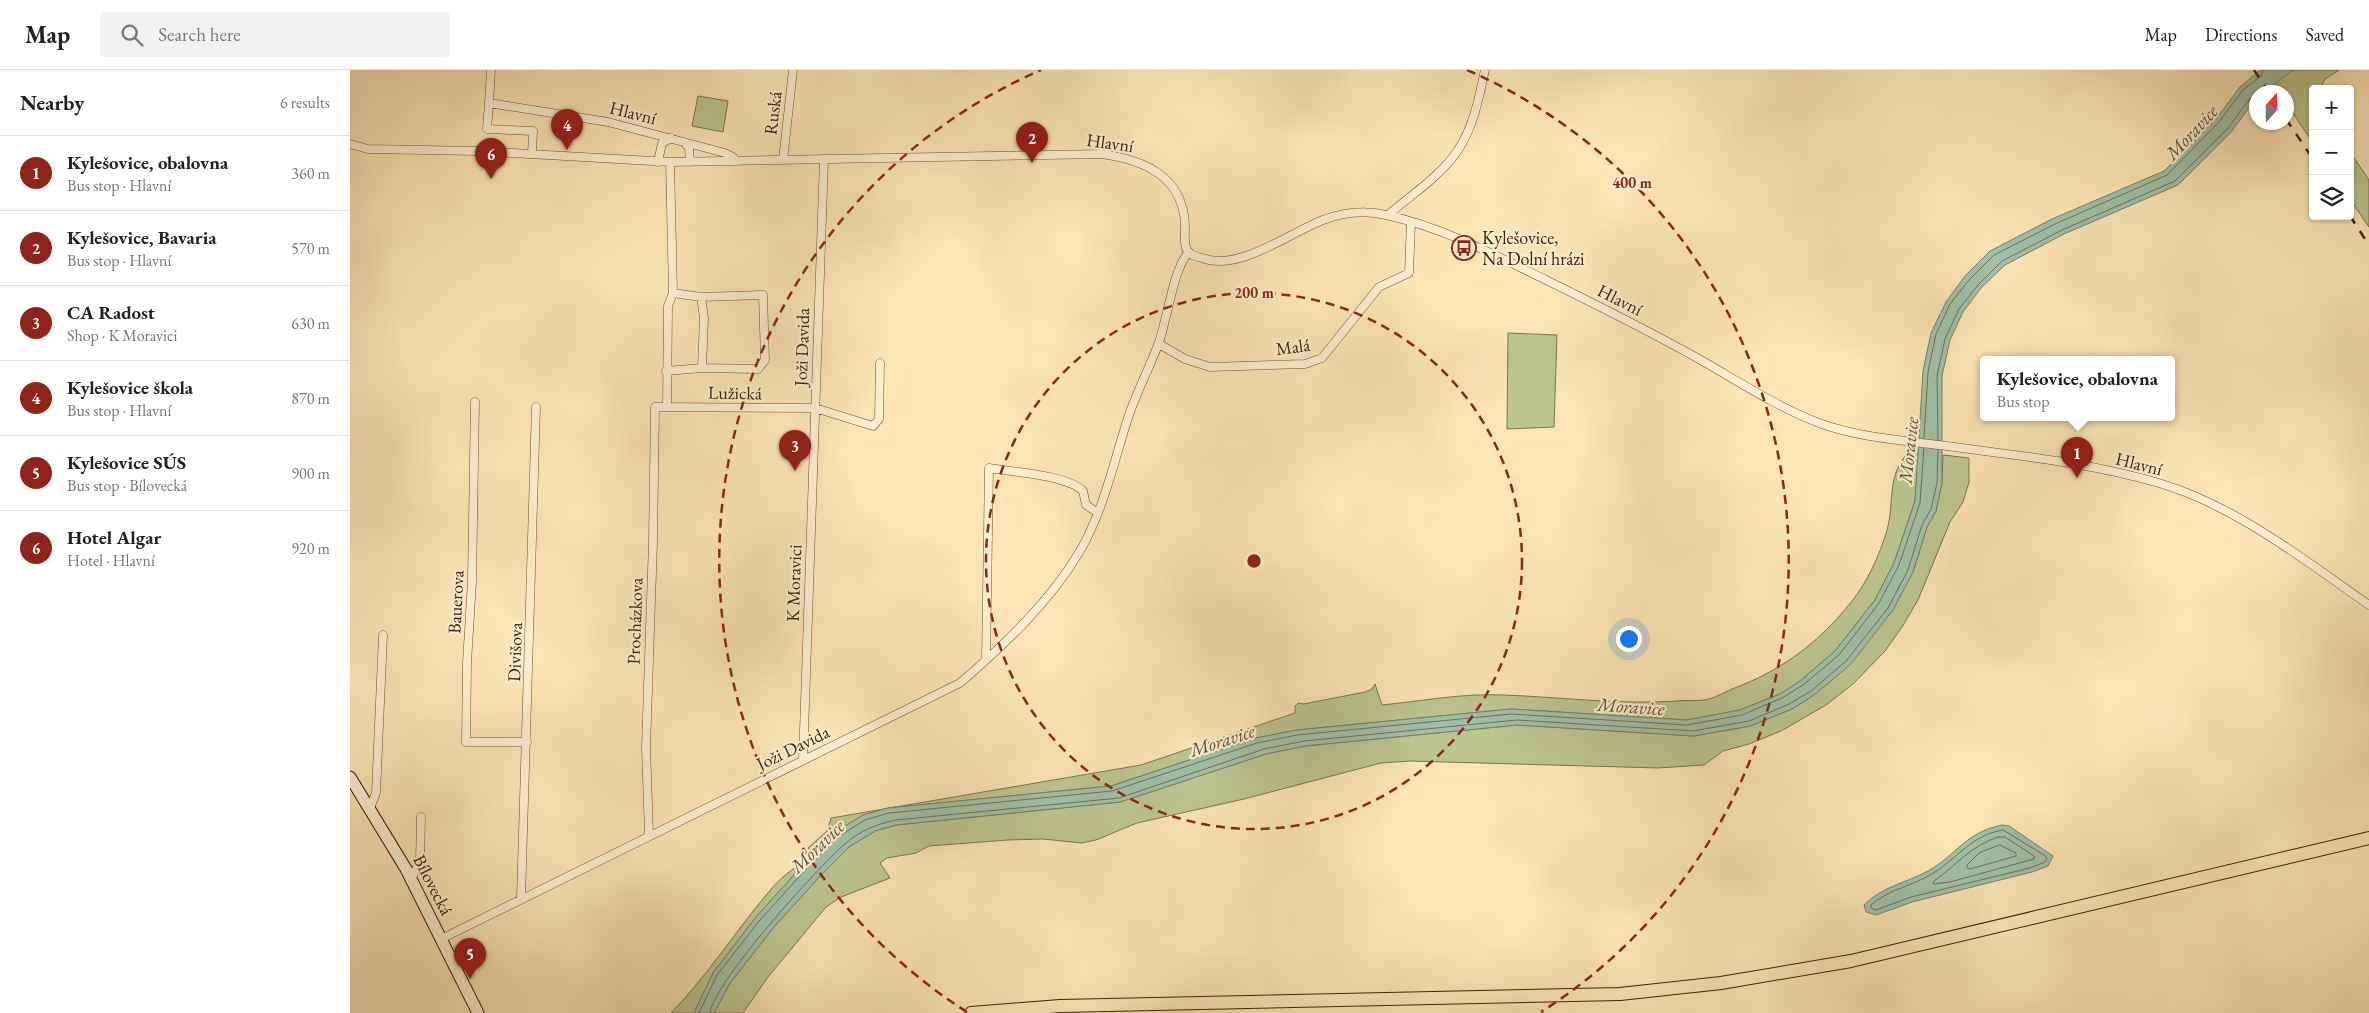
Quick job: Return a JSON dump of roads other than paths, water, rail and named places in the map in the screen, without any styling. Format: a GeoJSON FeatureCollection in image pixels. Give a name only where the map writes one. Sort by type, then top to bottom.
{"type":"FeatureCollection","features":[{"type":"Feature","properties":{"kind":"main road","name":"Bílovecká"},"geometry":{"type":"LineString","coordinates":[[350,777],[411,879],[478,1013]]}},
{"type":"Feature","properties":{"kind":"main road"},"geometry":{"type":"LineString","coordinates":[[971,1013],[1060,1006],[1620,994],[1721,983],[1851,961],[2369,838]]}},
{"type":"Feature","properties":{"kind":"street"},"geometry":{"type":"LineString","coordinates":[[491,70],[487,129],[533,131],[532,154]]}},
{"type":"Feature","properties":{"kind":"street","name":"Ruská"},"geometry":{"type":"LineString","coordinates":[[783,160],[793,70]]}},
{"type":"Feature","properties":{"kind":"street"},"geometry":{"type":"LineString","coordinates":[[1388,215],[1445,166],[1458,150],[1474,116],[1485,70]]}},
{"type":"Feature","properties":{"kind":"street","name":"Hlavní"},"geometry":{"type":"LineString","coordinates":[[489,103],[591,118],[725,152],[736,161]]}},
{"type":"Feature","properties":{"kind":"street"},"geometry":{"type":"LineString","coordinates":[[658,162],[662,143],[672,138]]}},
{"type":"Feature","properties":{"kind":"street"},"geometry":{"type":"LineString","coordinates":[[682,141],[689,148],[690,162]]}},
{"type":"Feature","properties":{"kind":"street","name":"Hlavní"},"geometry":{"type":"LineString","coordinates":[[350,144],[368,149],[532,154],[658,162],[1078,153],[1121,157],[1152,168],[1176,191],[1184,211],[1185,245],[1191,255],[1209,260],[1230,260],[1257,252],[1335,216],[1359,213],[1388,215],[1489,252],[1610,312],[1790,410],[1843,430],[1896,440],[1963,448],[2109,472],[2158,483],[2196,497],[2234,515],[2369,605]]}},
{"type":"Feature","properties":{"kind":"street","name":"Joži Davida"},"geometry":{"type":"LineString","coordinates":[[824,159],[815,408],[875,425],[879,420],[880,363]]}},
{"type":"Feature","properties":{"kind":"street"},"geometry":{"type":"LineString","coordinates":[[667,407],[668,306],[673,293],[670,162]]}},
{"type":"Feature","properties":{"kind":"street","name":"Malá"},"geometry":{"type":"LineString","coordinates":[[1159,344],[1185,359],[1220,368],[1305,364],[1322,358],[1379,287],[1409,273],[1411,222]]}},
{"type":"Feature","properties":{"kind":"street","name":"Joži Davida"},"geometry":{"type":"LineString","coordinates":[[441,939],[960,683],[1000,648],[1056,586],[1080,551],[1105,497],[1130,412],[1159,344],[1180,266],[1189,252]]}},
{"type":"Feature","properties":{"kind":"street"},"geometry":{"type":"LineString","coordinates":[[666,371],[702,368],[758,369],[765,360],[763,295],[701,297],[673,293]]}},
{"type":"Feature","properties":{"kind":"street"},"geometry":{"type":"LineString","coordinates":[[701,297],[704,318],[702,368]]}},
{"type":"Feature","properties":{"kind":"street","name":"Bauerova"},"geometry":{"type":"LineString","coordinates":[[475,402],[472,581],[467,663],[466,742],[527,742]]}},
{"type":"Feature","properties":{"kind":"street","name":"Divišova"},"geometry":{"type":"LineString","coordinates":[[521,898],[536,407]]}},
{"type":"Feature","properties":{"kind":"street","name":"Lužická"},"geometry":{"type":"LineString","coordinates":[[654,407],[815,408]]}},
{"type":"Feature","properties":{"kind":"street","name":"Procházkova"},"geometry":{"type":"LineString","coordinates":[[649,836],[646,747],[654,542],[654,407]]}},
{"type":"Feature","properties":{"kind":"street","name":"K Moravici"},"geometry":{"type":"LineString","coordinates":[[803,760],[815,408]]}},
{"type":"Feature","properties":{"kind":"street"},"geometry":{"type":"LineString","coordinates":[[986,660],[989,468],[1049,477],[1074,485],[1083,491],[1086,505],[1098,512]]}},
{"type":"Feature","properties":{"kind":"street"},"geometry":{"type":"LineString","coordinates":[[370,808],[376,793],[383,634]]}},
{"type":"Feature","properties":{"kind":"street"},"geometry":{"type":"LineString","coordinates":[[411,879],[420,862],[421,817]]}},
{"type":"Feature","properties":{"kind":"water"},"geometry":{"type":"Polygon","coordinates":[[[2261,70],[2293,70],[2273,85],[2249,85],[2249,108],[2232,131],[2178,185],[2064,234],[2005,265],[1981,288],[1963,312],[1950,340],[1942,376],[1942,483],[1936,511],[1927,527],[1913,572],[1893,610],[1851,664],[1814,695],[1792,709],[1750,726],[1694,736],[1517,725],[1305,746],[1266,754],[1120,802],[896,825],[875,831],[849,847],[773,928],[730,983],[714,1013],[694,1013],[713,973],[756,917],[834,833],[863,815],[888,808],[1111,786],[1256,738],[1297,730],[1511,709],[1687,720],[1740,710],[1780,694],[1800,681],[1835,651],[1875,600],[1894,563],[1915,501],[1923,371],[1931,333],[1946,302],[1965,276],[1990,251],[2052,219],[2164,171],[2216,119],[2240,87],[2261,70]]]}},
{"type":"Feature","properties":{"kind":"water"},"geometry":{"type":"Polygon","coordinates":[[[2002,825],[2009,826],[2053,856],[2048,866],[2032,872],[1912,902],[1876,915],[1866,912],[1864,905],[1879,893],[1928,871],[1979,833],[2002,825]]]}},
{"type":"Feature","properties":{"kind":"railway"},"geometry":{"type":"LineString","coordinates":[[2254,70],[2264,85]]}},
{"type":"Feature","properties":{"kind":"railway"},"geometry":{"type":"LineString","coordinates":[[2293,130],[2309,153]]}},
{"type":"Feature","properties":{"kind":"railway"},"geometry":{"type":"LineString","coordinates":[[2353,220],[2369,245]]}},
{"type":"Feature","properties":{"kind":"place","name":"Kylešovice škola"},"geometry":{"type":"Point","coordinates":[567,150]}},
{"type":"Feature","properties":{"kind":"place","name":"Kylešovice, Bavaria"},"geometry":{"type":"Point","coordinates":[1032,163]}},
{"type":"Feature","properties":{"kind":"place","name":"Hotel Algar"},"geometry":{"type":"Point","coordinates":[491,179]}},
{"type":"Feature","properties":{"kind":"place","name":"Kylešovice, Na Dolní hrázi"},"geometry":{"type":"Point","coordinates":[1464,248]}},
{"type":"Feature","properties":{"kind":"place","name":"CA Radost"},"geometry":{"type":"Point","coordinates":[795,471]}},
{"type":"Feature","properties":{"kind":"place","name":"Kylešovice, obalovna"},"geometry":{"type":"Point","coordinates":[2077,478]}},
{"type":"Feature","properties":{"kind":"place","name":"Kylešovice SÚS"},"geometry":{"type":"Point","coordinates":[470,979]}},
{"type":"Feature","properties":{"kind":"water label","name":"Moravice"},"geometry":{"type":"Point","coordinates":[2191,132]}},
{"type":"Feature","properties":{"kind":"water label","name":"Moravice"},"geometry":{"type":"Point","coordinates":[1908,450]}},
{"type":"Feature","properties":{"kind":"water label","name":"Moravice"},"geometry":{"type":"Point","coordinates":[1631,706]}},
{"type":"Feature","properties":{"kind":"water label","name":"Moravice"},"geometry":{"type":"Point","coordinates":[1222,740]}},
{"type":"Feature","properties":{"kind":"water label","name":"Moravice"},"geometry":{"type":"Point","coordinates":[817,846]}}]}
